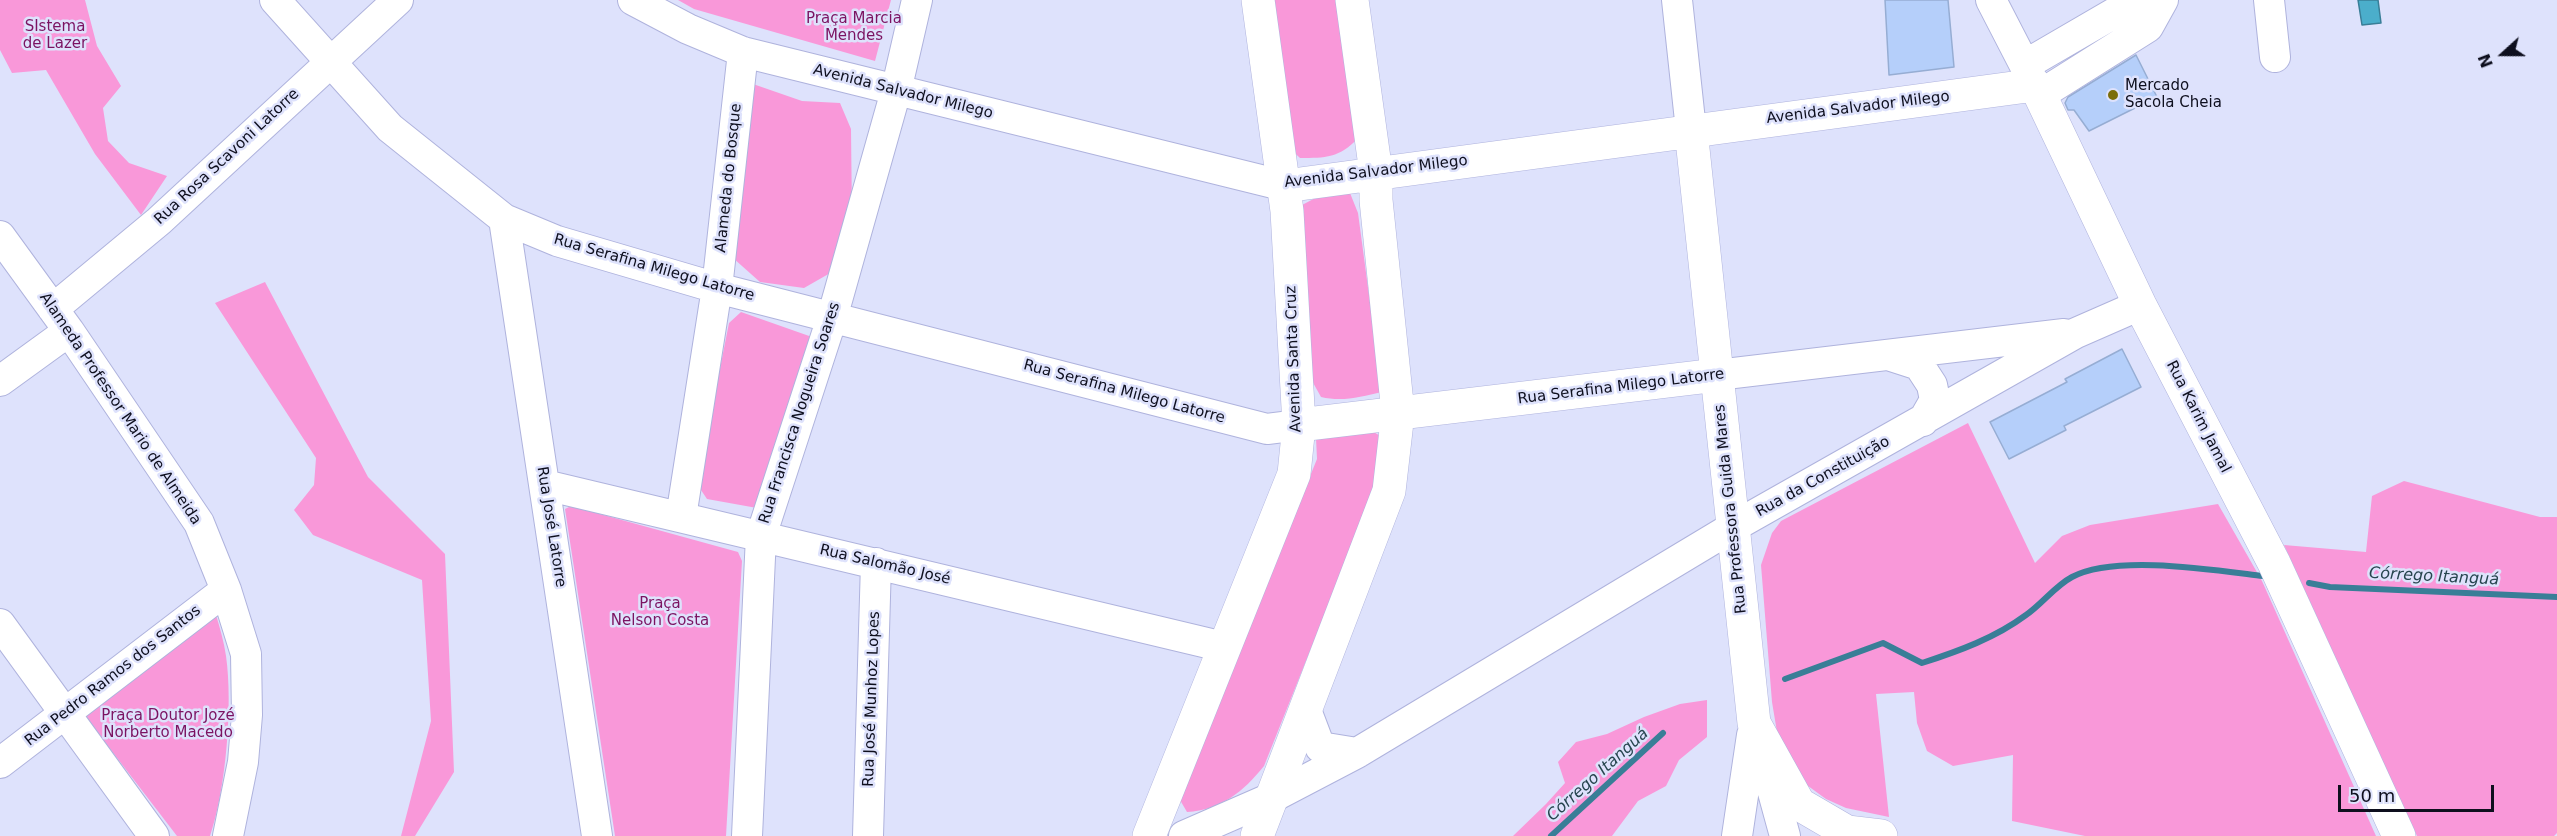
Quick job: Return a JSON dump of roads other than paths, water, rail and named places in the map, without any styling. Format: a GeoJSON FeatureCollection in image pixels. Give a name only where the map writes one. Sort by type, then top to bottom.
{"type":"FeatureCollection","features":[{"type":"Feature","properties":{"kind":"main road","name":"Avenida Santa Cruz"},"geometry":{"type":"LineString","coordinates":[[1149,836],[1294,474],[1299,425],[1285,186],[1258,0]]}},
{"type":"Feature","properties":{"kind":"main road"},"geometry":{"type":"LineString","coordinates":[[1257,836],[1389,491],[1398,413],[1376,200],[1376,173],[1352,0]]}},
{"type":"Feature","properties":{"kind":"main road","name":"Avenida Salvador Milego"},"geometry":{"type":"LineString","coordinates":[[1285,186],[2033,82]]}},
{"type":"Feature","properties":{"kind":"main road","name":"Rua Karim Jamal"},"geometry":{"type":"LineString","coordinates":[[2033,82],[2140,305],[2274,563],[2399,836]]}},
{"type":"Feature","properties":{"kind":"main road","name":"Rua Professora Guida Mares"},"geometry":{"type":"LineString","coordinates":[[1690,130],[1754,723]]}},
{"type":"Feature","properties":{"kind":"main road","name":"Rua Serafina Milego Latorre"},"geometry":{"type":"LineString","coordinates":[[1299,425],[1717,375]]}},
{"type":"Feature","properties":{"kind":"main road"},"geometry":{"type":"LineString","coordinates":[[1754,723],[1799,804],[1847,832],[1881,836]]}},
{"type":"Feature","properties":{"kind":"street","name":"Rua Serafina Milego Latorre"},"geometry":{"type":"LineString","coordinates":[[275,0],[390,128],[504,219],[557,241],[717,288],[951,346],[1267,429],[1299,425]]}},
{"type":"Feature","properties":{"kind":"street","name":"Rua Rosa Scavoni Latorre"},"geometry":{"type":"LineString","coordinates":[[0,381],[159,221],[398,0]]}},
{"type":"Feature","properties":{"kind":"street","name":"Avenida Salvador Milego"},"geometry":{"type":"LineString","coordinates":[[633,0],[688,29],[743,52],[1285,186]]}},
{"type":"Feature","properties":{"kind":"street","name":"Rua Francisca Nogueira Soares"},"geometry":{"type":"LineString","coordinates":[[747,836],[761,536],[832,318],[896,91],[917,0]]}},
{"type":"Feature","properties":{"kind":"street","name":"Rua Professora Guida Mares"},"geometry":{"type":"LineString","coordinates":[[1677,0],[1690,130]]}},
{"type":"Feature","properties":{"kind":"street","name":"Rua Karim Jamal"},"geometry":{"type":"LineString","coordinates":[[1991,0],[2033,82]]}},
{"type":"Feature","properties":{"kind":"street"},"geometry":{"type":"LineString","coordinates":[[2033,82],[2135,1],[2153,0]]}},
{"type":"Feature","properties":{"kind":"street"},"geometry":{"type":"LineString","coordinates":[[2033,82],[2148,27],[2163,0]]}},
{"type":"Feature","properties":{"kind":"street"},"geometry":{"type":"LineString","coordinates":[[2269,0],[2275,57]]}},
{"type":"Feature","properties":{"kind":"street","name":"Alameda do Bosque"},"geometry":{"type":"LineString","coordinates":[[681,517],[717,288],[743,52]]}},
{"type":"Feature","properties":{"kind":"street","name":"Rua José Latorre"},"geometry":{"type":"LineString","coordinates":[[504,219],[597,836]]}},
{"type":"Feature","properties":{"kind":"street","name":"Alameda Professor Mario de Almeida"},"geometry":{"type":"LineString","coordinates":[[0,237],[61,320],[199,523],[226,590],[246,654],[247,715],[243,762],[228,836]]}},
{"type":"Feature","properties":{"kind":"street","name":"Rua da Constituição"},"geometry":{"type":"LineString","coordinates":[[1184,836],[1271,798],[1357,753],[1733,527],[2076,333],[2140,305]]}},
{"type":"Feature","properties":{"kind":"street","name":"Rua Serafina Milego Latorre"},"geometry":{"type":"LineString","coordinates":[[1717,375],[2076,333]]}},
{"type":"Feature","properties":{"kind":"street"},"geometry":{"type":"LineString","coordinates":[[1888,355],[1919,365],[1932,385],[1935,400],[1923,421]]}},
{"type":"Feature","properties":{"kind":"street","name":"Rua Salomão José"},"geometry":{"type":"LineString","coordinates":[[545,485],[1224,646]]}},
{"type":"Feature","properties":{"kind":"street","name":"Rua José Munhoz Lopes"},"geometry":{"type":"LineString","coordinates":[[868,836],[876,562]]}},
{"type":"Feature","properties":{"kind":"street","name":"Rua Pedro Ramos dos Santos"},"geometry":{"type":"LineString","coordinates":[[0,763],[226,590]]}},
{"type":"Feature","properties":{"kind":"street"},"geometry":{"type":"LineString","coordinates":[[0,624],[154,836]]}},
{"type":"Feature","properties":{"kind":"street"},"geometry":{"type":"LineString","coordinates":[[1306,711],[1320,747],[1357,753]]}},
{"type":"Feature","properties":{"kind":"street","name":"Rua Professora Guida Mares"},"geometry":{"type":"LineString","coordinates":[[1754,723],[1785,836]]}},
{"type":"Feature","properties":{"kind":"street"},"geometry":{"type":"LineString","coordinates":[[1737,836],[1754,723]]}},
{"type":"Feature","properties":{"kind":"water"},"geometry":{"type":"Polygon","coordinates":[[[2358,0],[2378,0],[2381,23],[2362,25],[2358,0]]]}},
{"type":"Feature","properties":{"kind":"waterway","name":"Córrego Itanguá"},"geometry":{"type":"LineString","coordinates":[[1785,679],[1883,643],[1922,663],[1950,654],[2002,631],[2032,611],[2066,581],[2091,570],[2138,565],[2219,570],[2263,576]]}},
{"type":"Feature","properties":{"kind":"waterway","name":"Córrego Itanguá"},"geometry":{"type":"LineString","coordinates":[[2309,583],[2330,587],[2557,597]]}},
{"type":"Feature","properties":{"kind":"waterway","name":"Córrego Itanguá"},"geometry":{"type":"LineString","coordinates":[[1551,836],[1663,733]]}},
{"type":"Feature","properties":{"kind":"place","name":"Mercado Sacola Cheia"},"geometry":{"type":"Point","coordinates":[2113,95]}},
{"type":"Feature","properties":{"kind":"park label","name":"Praça Marcia Mendes"},"geometry":{"type":"Point","coordinates":[854,28]}},
{"type":"Feature","properties":{"kind":"park label","name":"SIstema de Lazer"},"geometry":{"type":"Point","coordinates":[55,36]}},
{"type":"Feature","properties":{"kind":"park label","name":"Praça Nelson Costa"},"geometry":{"type":"Point","coordinates":[660,612]}},
{"type":"Feature","properties":{"kind":"park label","name":"Praça Doutor Jozé Norberto Macedo"},"geometry":{"type":"Point","coordinates":[168,724]}}]}
